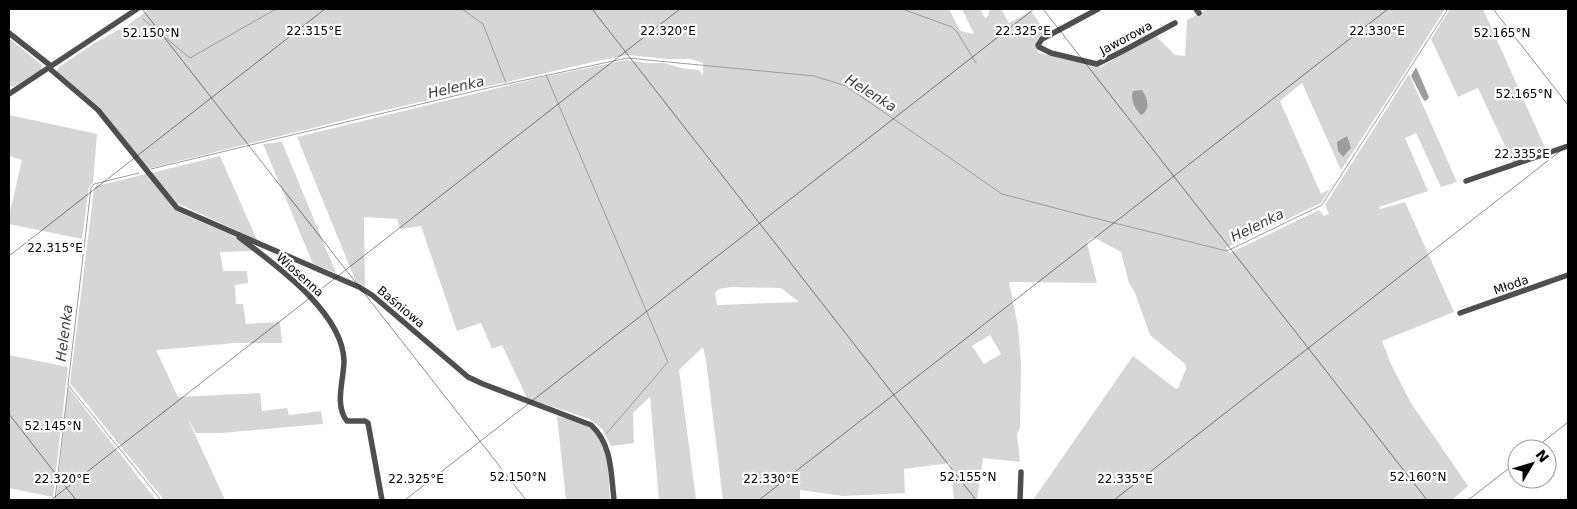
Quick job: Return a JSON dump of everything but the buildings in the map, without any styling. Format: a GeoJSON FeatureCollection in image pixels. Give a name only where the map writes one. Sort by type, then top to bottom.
{"type":"FeatureCollection","features":[{"type":"Feature","properties":{"kind":"street"},"geometry":{"type":"LineString","coordinates":[[9,94],[137,9]]}},
{"type":"Feature","properties":{"kind":"street","name":"Jaworowa"},"geometry":{"type":"LineString","coordinates":[[1098,9],[1042,39],[1038,45],[1039,47],[1051,53],[1097,64],[1175,23]]}},
{"type":"Feature","properties":{"kind":"street","name":"Baśniowa"},"geometry":{"type":"LineString","coordinates":[[9,33],[98,110],[174,205],[365,291],[468,377],[591,425],[603,438],[607,449],[614,500]]}},
{"type":"Feature","properties":{"kind":"street"},"geometry":{"type":"LineString","coordinates":[[1466,181],[1568,146]]}},
{"type":"Feature","properties":{"kind":"street","name":"Wiosenna"},"geometry":{"type":"LineString","coordinates":[[233,233],[306,293],[317,303],[330,320],[344,360],[341,386],[344,418],[347,421],[365,421],[368,423],[382,500]]}},
{"type":"Feature","properties":{"kind":"street","name":"Młoda"},"geometry":{"type":"LineString","coordinates":[[1460,313],[1568,275]]}},
{"type":"Feature","properties":{"kind":"street"},"geometry":{"type":"LineString","coordinates":[[1020,500],[1021,472]]}},
{"type":"Feature","properties":{"kind":"shaded area"},"geometry":{"type":"Polygon","coordinates":[[[149,9],[949,9],[960,31],[974,34],[962,9],[980,9],[985,18],[992,9],[1001,9],[1009,23],[1031,11],[1045,31],[1044,35],[1037,39],[1036,45],[1039,53],[1100,67],[1156,36],[1175,55],[1185,56],[1187,20],[1208,9],[1445,9],[1341,170],[1302,83],[1280,101],[1321,194],[1330,189],[1321,203],[1226,248],[1230,253],[1319,210],[1324,216],[1329,214],[1325,205],[1409,74],[1457,182],[1441,187],[1416,133],[1405,138],[1428,191],[1379,207],[1380,209],[1405,202],[1454,312],[1382,341],[1391,364],[1411,403],[1468,486],[1452,500],[1033,500],[1133,356],[1176,389],[1186,369],[1185,364],[1150,335],[1135,293],[1129,283],[1121,252],[1095,238],[1091,238],[1087,243],[1097,283],[1009,282],[1018,326],[1021,363],[1020,428],[1017,434],[1020,462],[983,458],[977,499],[954,500],[950,463],[904,469],[905,493],[843,496],[800,490],[800,500],[723,500],[703,347],[679,370],[696,500],[659,500],[650,397],[633,413],[634,443],[611,446],[602,429],[589,419],[527,398],[502,345],[492,349],[481,323],[457,331],[421,226],[400,229],[397,219],[364,217],[365,287],[356,282],[297,137],[539,78],[626,60],[664,63],[681,68],[699,70],[703,75],[703,63],[690,59],[628,55],[369,114],[147,169],[99,107],[57,72],[59,67],[96,42],[128,25],[149,9]],[[1144,92],[1132,98],[1137,110],[1148,103],[1144,92]],[[731,287],[719,289],[715,293],[717,305],[799,302],[781,288],[731,287]],[[990,335],[972,346],[984,364],[1001,354],[990,335]]]}},
{"type":"Feature","properties":{"kind":"shaded area"},"geometry":{"type":"Polygon","coordinates":[[[1450,9],[1483,9],[1547,152],[1513,163],[1478,88],[1458,97],[1431,39],[1450,9]]]}},
{"type":"Feature","properties":{"kind":"shaded area"},"geometry":{"type":"Polygon","coordinates":[[[9,38],[42,65],[41,70],[13,87],[9,84],[9,38]]]}},
{"type":"Feature","properties":{"kind":"shaded area"},"geometry":{"type":"Polygon","coordinates":[[[1416,67],[1429,97],[1424,101],[1411,76],[1416,67]]]}},
{"type":"Feature","properties":{"kind":"shaded area"},"geometry":{"type":"Polygon","coordinates":[[[1142,90],[1146,97],[1147,107],[1141,115],[1134,104],[1132,94],[1133,91],[1142,90]]]}},
{"type":"Feature","properties":{"kind":"shaded area"},"geometry":{"type":"Polygon","coordinates":[[[9,115],[97,134],[93,183],[89,186],[82,239],[9,224],[9,216],[22,160],[9,156],[9,115]]]}},
{"type":"Feature","properties":{"kind":"shaded area"},"geometry":{"type":"Polygon","coordinates":[[[1347,136],[1351,148],[1343,157],[1338,151],[1337,142],[1347,136]]]}},
{"type":"Feature","properties":{"kind":"shaded area"},"geometry":{"type":"Polygon","coordinates":[[[282,142],[336,273],[313,264],[263,144],[282,142]]]}},
{"type":"Feature","properties":{"kind":"shaded area"},"geometry":{"type":"Polygon","coordinates":[[[220,156],[257,240],[177,203],[151,173],[220,156]]]}},
{"type":"Feature","properties":{"kind":"shaded area"},"geometry":{"type":"Polygon","coordinates":[[[146,174],[176,211],[232,235],[255,251],[220,252],[223,271],[247,271],[248,283],[235,285],[236,304],[243,304],[246,324],[280,322],[282,343],[236,343],[156,350],[178,397],[260,393],[262,411],[287,408],[289,415],[321,411],[323,424],[221,433],[196,433],[188,419],[225,500],[164,500],[70,383],[94,189],[96,186],[146,174]]]}},
{"type":"Feature","properties":{"kind":"shaded area"},"geometry":{"type":"Polygon","coordinates":[[[9,355],[68,367],[53,497],[9,488],[9,355]]]}},
{"type":"Feature","properties":{"kind":"shaded area"},"geometry":{"type":"Polygon","coordinates":[[[68,387],[156,500],[56,500],[68,387]]]}},
{"type":"Feature","properties":{"kind":"shaded area"},"geometry":{"type":"Polygon","coordinates":[[[557,416],[582,424],[590,428],[597,435],[602,443],[607,461],[610,500],[566,500],[557,416]]]}},
{"type":"Feature","properties":{"kind":"waterway"},"geometry":{"type":"LineString","coordinates":[[143,19],[190,58],[276,9]]}},
{"type":"Feature","properties":{"kind":"waterway"},"geometry":{"type":"LineString","coordinates":[[462,9],[483,24],[506,83]]}},
{"type":"Feature","properties":{"kind":"waterway"},"geometry":{"type":"LineString","coordinates":[[902,9],[952,27],[976,63]]}},
{"type":"Feature","properties":{"kind":"waterway","name":"Helenka"},"geometry":{"type":"LineString","coordinates":[[151,169],[479,90],[627,58],[814,76],[846,86],[1002,194],[1227,251],[1322,205],[1448,9]]}},
{"type":"Feature","properties":{"kind":"waterway"},"geometry":{"type":"LineString","coordinates":[[546,75],[668,362],[606,434]]}},
{"type":"Feature","properties":{"kind":"waterway","name":"Helenka"},"geometry":{"type":"LineString","coordinates":[[139,173],[94,184],[91,188],[68,385],[161,500]]}},
{"type":"Feature","properties":{"kind":"waterway"},"geometry":{"type":"LineString","coordinates":[[55,500],[68,387]]}}]}
